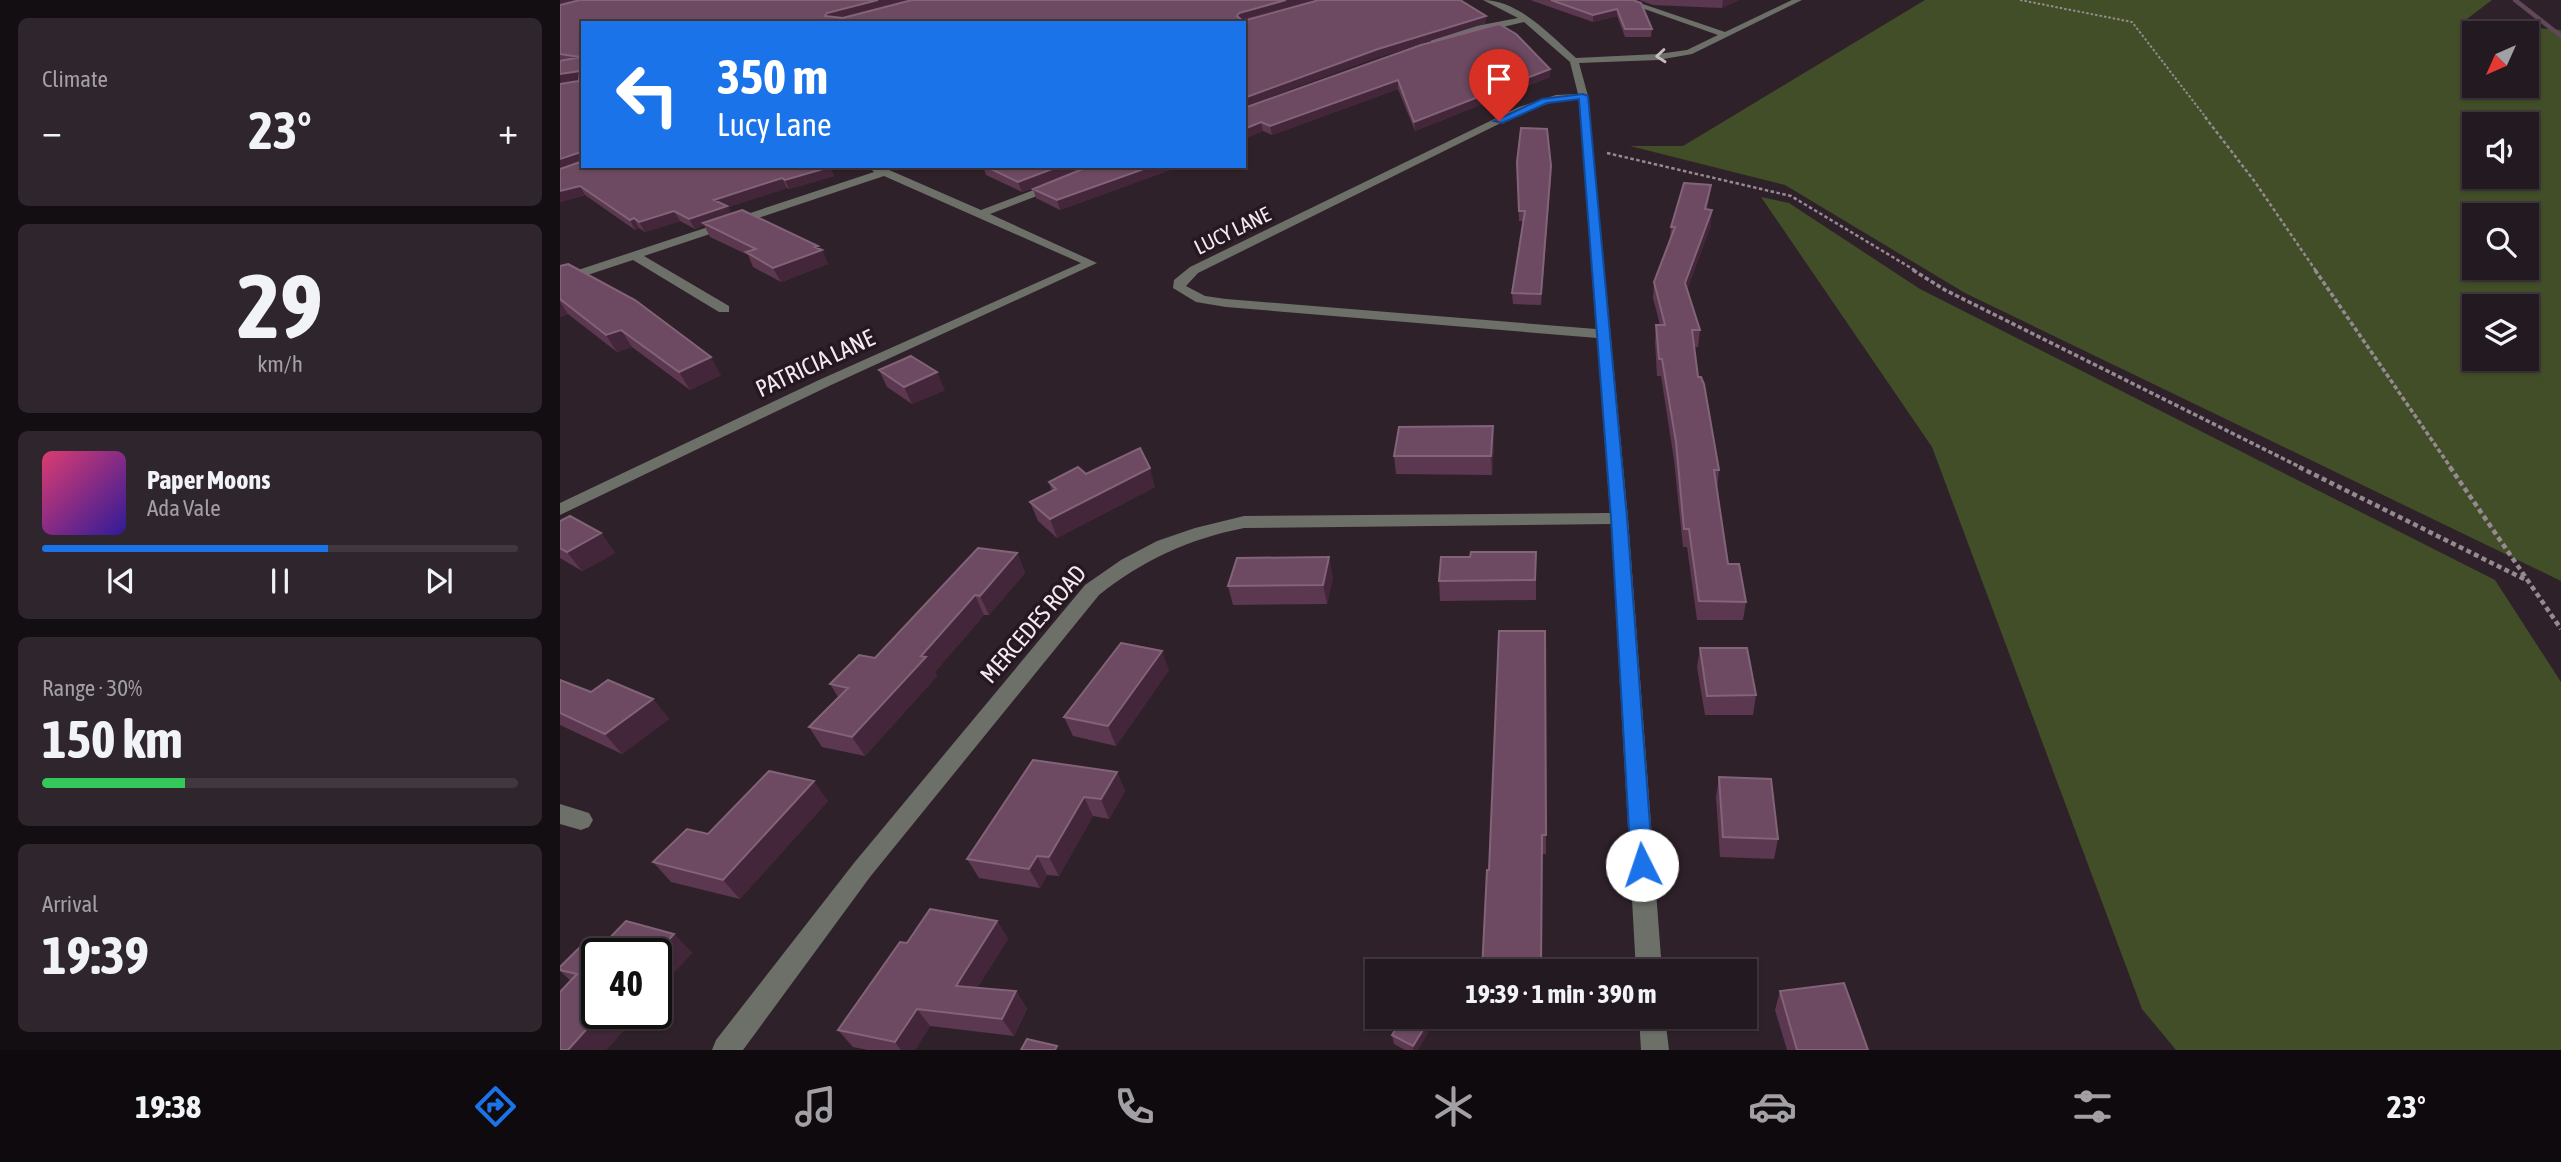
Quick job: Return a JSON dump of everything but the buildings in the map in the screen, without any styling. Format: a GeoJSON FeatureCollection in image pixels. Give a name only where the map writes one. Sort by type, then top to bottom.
{"type":"FeatureCollection","features":[{"type":"Feature","properties":{"kind":"street"},"geometry":{"type":"LineString","coordinates":[[1487,0],[1526,19],[1574,61],[1583,96],[1619,518],[1648,959]]}},
{"type":"Feature","properties":{"kind":"street"},"geometry":{"type":"LineString","coordinates":[[1623,0],[1724,34]]}},
{"type":"Feature","properties":{"kind":"street"},"geometry":{"type":"LineString","coordinates":[[1574,61],[1680,54],[1704,46],[1798,0]]}},
{"type":"Feature","properties":{"kind":"street"},"geometry":{"type":"LineString","coordinates":[[1421,47],[1474,29],[1526,19]]}},
{"type":"Feature","properties":{"kind":"street","name":"LUCY LANE"},"geometry":{"type":"LineString","coordinates":[[1583,96],[1556,98],[1522,109],[1194,270],[1179,283],[1188,294],[1226,303],[1602,334]]}},
{"type":"Feature","properties":{"kind":"street"},"geometry":{"type":"LineString","coordinates":[[876,168],[981,214],[1068,181]]}},
{"type":"Feature","properties":{"kind":"street"},"geometry":{"type":"LineString","coordinates":[[560,280],[884,172]]}},
{"type":"Feature","properties":{"kind":"street","name":"PATRICIA LANE"},"geometry":{"type":"LineString","coordinates":[[560,510],[824,383],[1091,263],[981,214]]}},
{"type":"Feature","properties":{"kind":"street"},"geometry":{"type":"LineString","coordinates":[[634,255],[724,309]]}},
{"type":"Feature","properties":{"kind":"street","name":"MERCEDES ROAD"},"geometry":{"type":"LineString","coordinates":[[726,1050],[862,870],[1085,598],[1123,565],[1200,530],[1244,522],[1619,518]]}},
{"type":"Feature","properties":{"kind":"street"},"geometry":{"type":"LineString","coordinates":[[1653,1029],[1655,1050]]}},
{"type":"Feature","properties":{"kind":"path"},"geometry":{"type":"LineString","coordinates":[[2020,0],[2080,9],[2132,22],[2255,182],[2561,629]]}},
{"type":"Feature","properties":{"kind":"path"},"geometry":{"type":"LineString","coordinates":[[1587,148],[1791,196],[1852,230],[1945,290],[2528,581]]}},
{"type":"Feature","properties":{"kind":"green space"},"geometry":{"type":"Polygon","coordinates":[[[1925,0],[2492,0],[2462,21],[2462,98],[2539,98],[2539,28],[2561,30],[2561,581],[1965,293],[1785,185],[1630,146],[1683,146],[1925,0]]]}},
{"type":"Feature","properties":{"kind":"green space"},"geometry":{"type":"Polygon","coordinates":[[[1761,197],[1789,203],[1920,289],[2495,580],[2561,682],[2561,1050],[2176,1050],[2142,1009],[1932,447],[1761,197]]]}},
{"type":"Feature","properties":{"kind":"waterway"},"geometry":{"type":"LineString","coordinates":[[2515,0],[2561,36]]}},
{"type":"Feature","properties":{"kind":"route"},"geometry":{"type":"LineString","coordinates":[[1499,121],[1534,104],[1562,97],[1583,96],[1619,518],[1642,865]]}}]}
